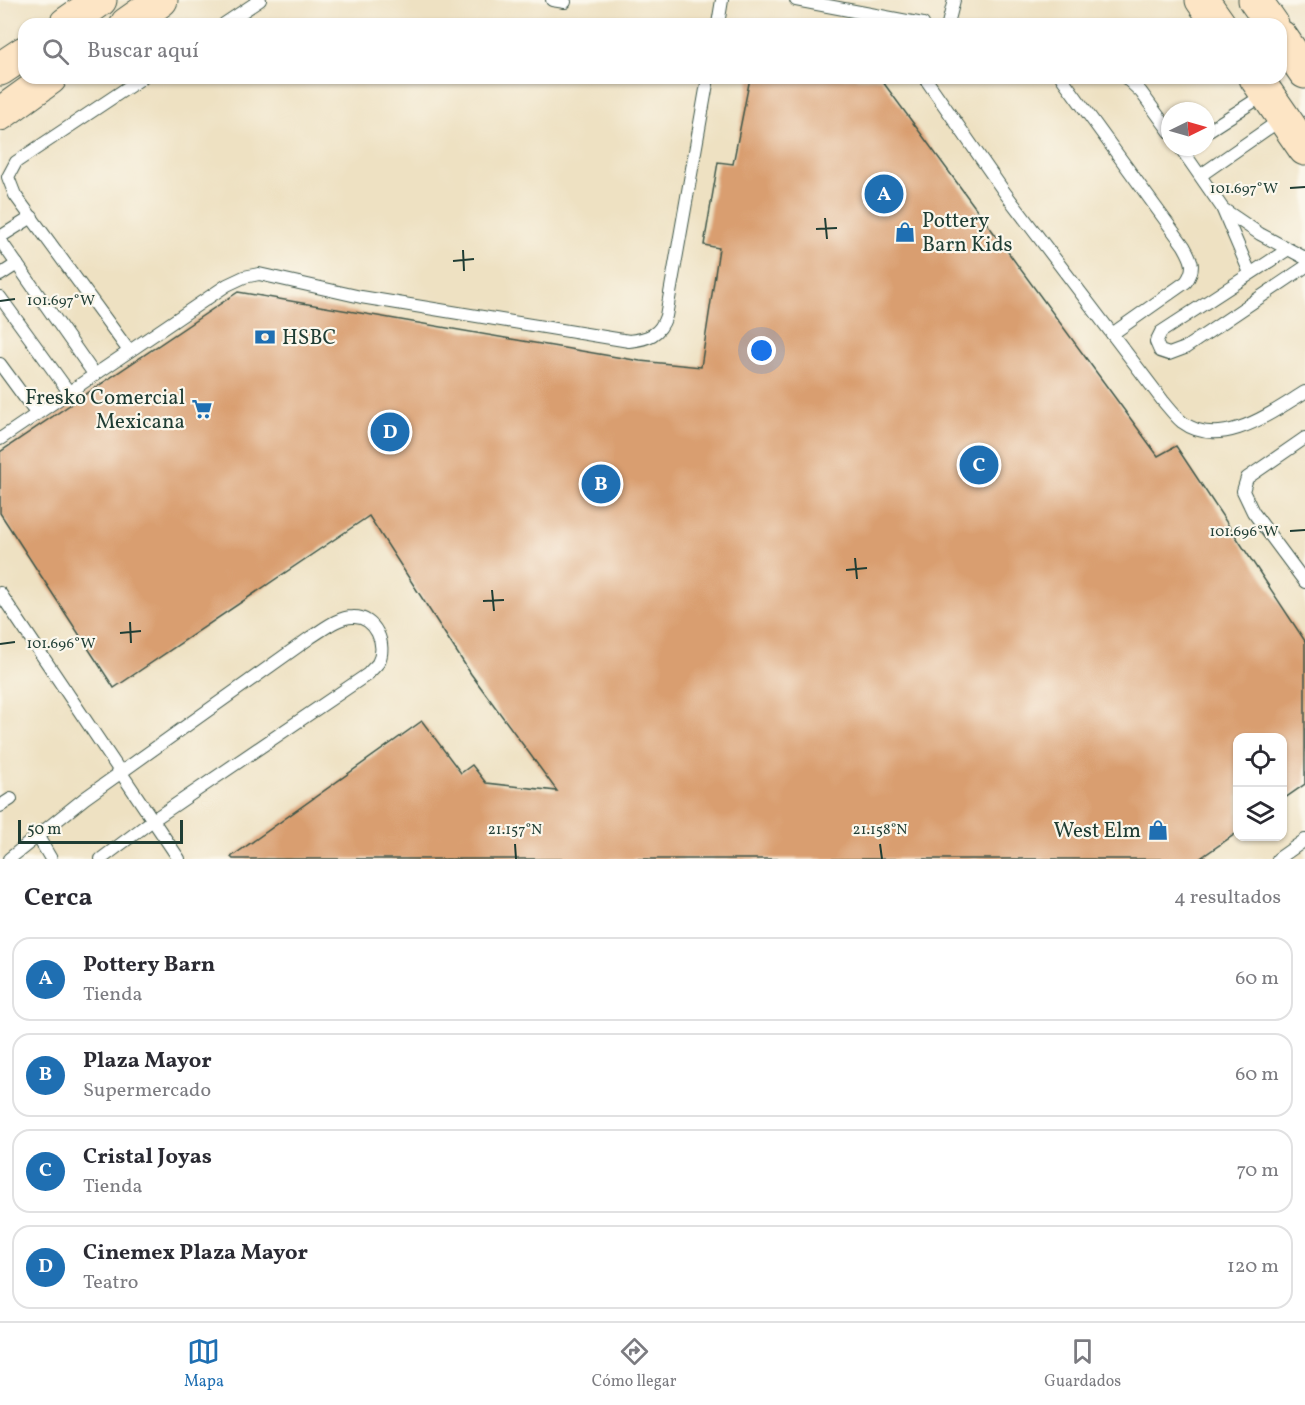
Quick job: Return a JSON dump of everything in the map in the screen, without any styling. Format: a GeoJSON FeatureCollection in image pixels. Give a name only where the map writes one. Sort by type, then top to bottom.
{"type":"FeatureCollection","features":[{"type":"Feature","properties":{"kind":"main road"},"geometry":{"type":"LineString","coordinates":[[74,18],[100,0]]}},
{"type":"Feature","properties":{"kind":"main road"},"geometry":{"type":"LineString","coordinates":[[136,18],[161,0]]}},
{"type":"Feature","properties":{"kind":"main road"},"geometry":{"type":"LineString","coordinates":[[1202,0],[1215,18]]}},
{"type":"Feature","properties":{"kind":"main road"},"geometry":{"type":"LineString","coordinates":[[1255,0],[1268,18]]}},
{"type":"Feature","properties":{"kind":"main road"},"geometry":{"type":"LineString","coordinates":[[1287,46],[1305,72]]}},
{"type":"Feature","properties":{"kind":"main road"},"geometry":{"type":"LineString","coordinates":[[0,69],[18,57]]}},
{"type":"Feature","properties":{"kind":"main road"},"geometry":{"type":"LineString","coordinates":[[0,114],[42,84]]}},
{"type":"Feature","properties":{"kind":"main road"},"geometry":{"type":"LineString","coordinates":[[1268,96],[1305,149]]}},
{"type":"Feature","properties":{"kind":"lane"},"geometry":{"type":"LineString","coordinates":[[233,18],[260,0]]}},
{"type":"Feature","properties":{"kind":"lane"},"geometry":{"type":"LineString","coordinates":[[719,18],[722,0]]}},
{"type":"Feature","properties":{"kind":"lane"},"geometry":{"type":"LineString","coordinates":[[796,0],[876,18]]}},
{"type":"Feature","properties":{"kind":"lane"},"geometry":{"type":"LineString","coordinates":[[950,18],[954,0]]}},
{"type":"Feature","properties":{"kind":"lane"},"geometry":{"type":"LineString","coordinates":[[129,351],[10,187],[8,177],[16,162],[133,84]]}},
{"type":"Feature","properties":{"kind":"lane"},"geometry":{"type":"LineString","coordinates":[[0,439],[227,285],[244,277],[259,274],[361,297],[629,341],[654,335],[662,327],[666,316],[707,84]]}},
{"type":"Feature","properties":{"kind":"lane"},"geometry":{"type":"LineString","coordinates":[[930,84],[1005,193],[1163,401],[1183,423],[1204,430],[1223,431],[1240,428],[1305,392]]}},
{"type":"Feature","properties":{"kind":"lane"},"geometry":{"type":"LineString","coordinates":[[1066,84],[1184,246],[1193,264],[1192,274],[1186,282],[1112,334]]}},
{"type":"Feature","properties":{"kind":"lane"},"geometry":{"type":"LineString","coordinates":[[1132,84],[1161,120]]}},
{"type":"Feature","properties":{"kind":"lane"},"geometry":{"type":"LineString","coordinates":[[1215,127],[1268,96]]}},
{"type":"Feature","properties":{"kind":"lane"},"geometry":{"type":"LineString","coordinates":[[1201,175],[1268,96]]}},
{"type":"Feature","properties":{"kind":"lane"},"geometry":{"type":"LineString","coordinates":[[1187,156],[1223,209],[1250,273]]}},
{"type":"Feature","properties":{"kind":"lane"},"geometry":{"type":"LineString","coordinates":[[1223,209],[1287,250],[1305,258]]}},
{"type":"Feature","properties":{"kind":"lane"},"geometry":{"type":"LineString","coordinates":[[32,217],[0,239],[94,374]]}},
{"type":"Feature","properties":{"kind":"lane"},"geometry":{"type":"LineString","coordinates":[[1287,250],[1161,332],[1156,342],[1160,351],[1169,354],[1185,348],[1305,267]]}},
{"type":"Feature","properties":{"kind":"lane"},"geometry":{"type":"LineString","coordinates":[[0,275],[16,264]]}},
{"type":"Feature","properties":{"kind":"lane"},"geometry":{"type":"LineString","coordinates":[[0,297],[69,392]]}},
{"type":"Feature","properties":{"kind":"lane"},"geometry":{"type":"LineString","coordinates":[[0,364],[36,413]]}},
{"type":"Feature","properties":{"kind":"lane"},"geometry":{"type":"LineString","coordinates":[[1303,574],[1253,512],[1243,491],[1247,478],[1305,438]]}},
{"type":"Feature","properties":{"kind":"lane"},"geometry":{"type":"LineString","coordinates":[[0,592],[179,859]]}},
{"type":"Feature","properties":{"kind":"lane"},"geometry":{"type":"LineString","coordinates":[[9,859],[120,772],[331,624],[345,617],[357,616],[367,620],[376,629],[381,650],[378,662],[368,674],[153,820],[101,859]]}},
{"type":"Feature","properties":{"kind":"lane"},"geometry":{"type":"LineString","coordinates":[[37,835],[51,859]]}},
{"type":"Feature","properties":{"kind":"lane"},"geometry":{"type":"LineString","coordinates":[[1278,859],[1305,840]]}},
{"type":"Feature","properties":{"kind":"lane"},"geometry":{"type":"LineString","coordinates":[[0,854],[4,859]]}},
{"type":"Feature","properties":{"kind":"building"},"geometry":{"type":"Polygon","coordinates":[[[749,84],[884,84],[1158,456],[1176,446],[1305,641],[1305,784],[1287,797],[1287,733],[1233,733],[1233,835],[1199,859],[233,859],[231,857],[422,721],[461,773],[472,765],[486,783],[557,791],[471,674],[369,516],[114,688],[0,513],[0,452],[238,292],[640,361],[701,367],[719,248],[704,245],[718,162],[733,164],[749,84]]]}},
{"type":"Feature","properties":{"kind":"place","name":"Pottery Barn"},"geometry":{"type":"Point","coordinates":[884,194]}},
{"type":"Feature","properties":{"kind":"place","name":"Pottery Barn Kids"},"geometry":{"type":"Point","coordinates":[905,232]}},
{"type":"Feature","properties":{"kind":"place","name":"HSBC"},"geometry":{"type":"Point","coordinates":[265,337]}},
{"type":"Feature","properties":{"kind":"place","name":"Fresko Comercial Mexicana"},"geometry":{"type":"Point","coordinates":[202,409]}},
{"type":"Feature","properties":{"kind":"place","name":"Cinemex Plaza Mayor"},"geometry":{"type":"Point","coordinates":[390,432]}},
{"type":"Feature","properties":{"kind":"place","name":"Cristal Joyas"},"geometry":{"type":"Point","coordinates":[979,465]}},
{"type":"Feature","properties":{"kind":"place","name":"Plaza Mayor"},"geometry":{"type":"Point","coordinates":[601,484]}},
{"type":"Feature","properties":{"kind":"place","name":"West Elm"},"geometry":{"type":"Point","coordinates":[1158,830]}}]}
